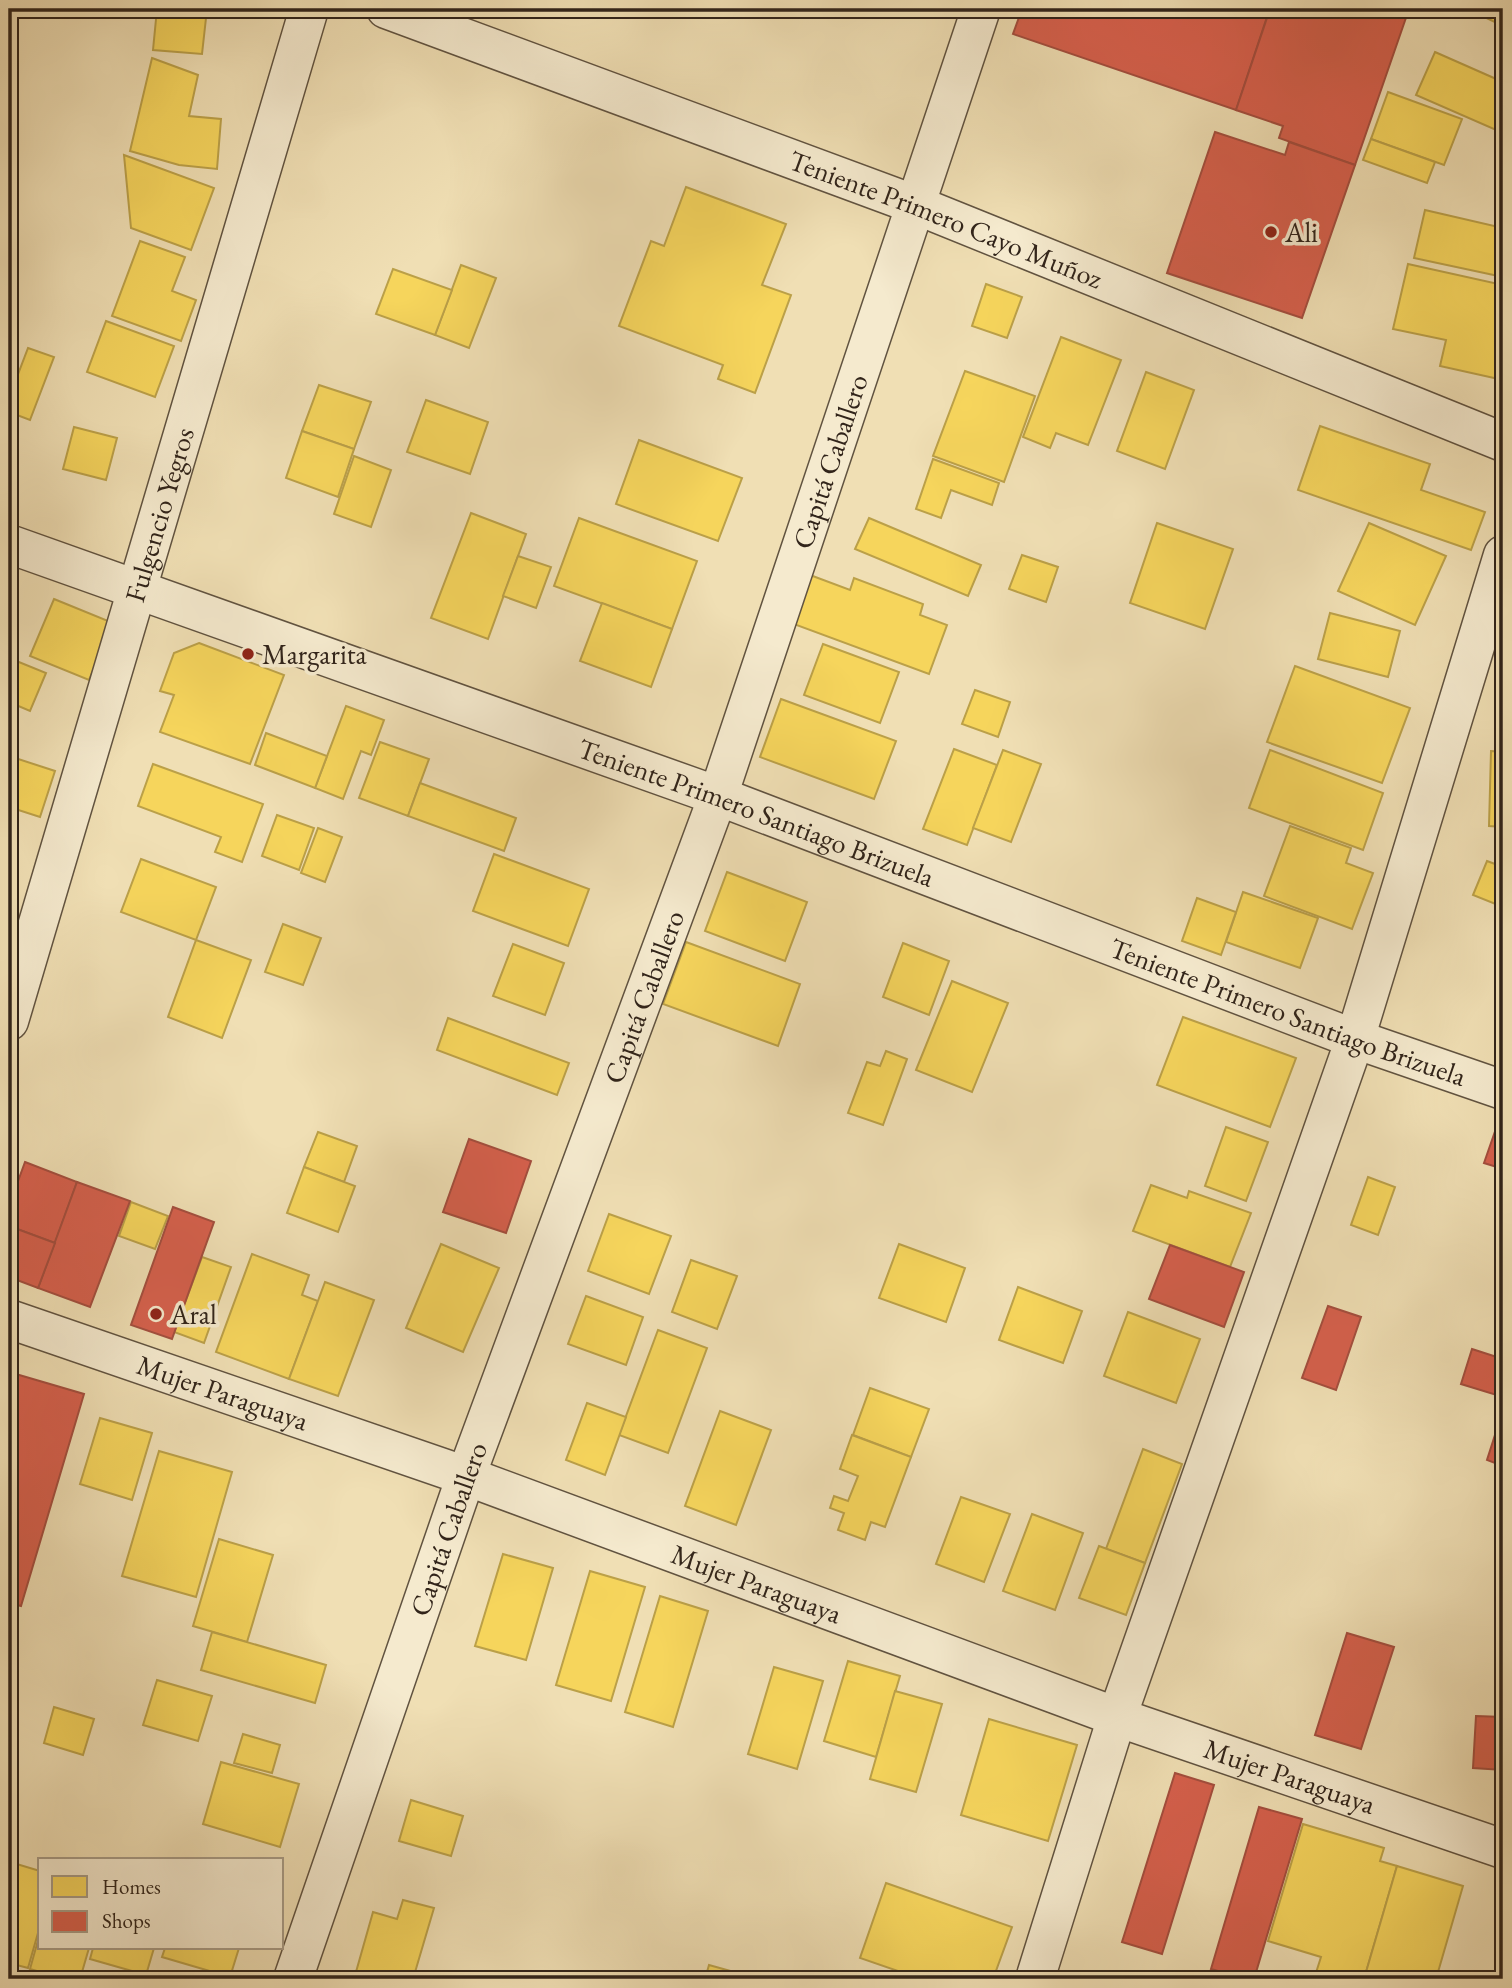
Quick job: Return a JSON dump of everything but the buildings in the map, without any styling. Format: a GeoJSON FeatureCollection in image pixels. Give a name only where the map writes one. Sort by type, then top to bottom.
{"type":"FeatureCollection","features":[{"type":"Feature","properties":{"kind":"street","name":"Fulgencio Yegros"},"geometry":{"type":"LineString","coordinates":[[9,1021],[309,9]]}},
{"type":"Feature","properties":{"kind":"street","name":"Teniente Primero Cayo Muñoz"},"geometry":{"type":"LineString","coordinates":[[386,9],[916,205],[1503,442]]}},
{"type":"Feature","properties":{"kind":"street","name":"Capitá Caballero"},"geometry":{"type":"LineString","coordinates":[[293,1979],[466,1476],[718,796],[981,9]]}},
{"type":"Feature","properties":{"kind":"street","name":"Teniente Primero Santiago Brizuela"},"geometry":{"type":"LineString","coordinates":[[9,544],[718,796],[1355,1039],[1503,1090]]}},
{"type":"Feature","properties":{"kind":"street"},"geometry":{"type":"LineString","coordinates":[[1035,1979],[1117,1717],[1355,1039],[1503,555]]}},
{"type":"Feature","properties":{"kind":"street","name":"Mujer Paraguaya"},"geometry":{"type":"LineString","coordinates":[[9,1319],[466,1476],[1117,1717],[1503,1849]]}},
{"type":"Feature","properties":{"kind":"place","name":"Ali"},"geometry":{"type":"Point","coordinates":[1271,232]}},
{"type":"Feature","properties":{"kind":"place","name":"Margarita"},"geometry":{"type":"Point","coordinates":[248,654]}},
{"type":"Feature","properties":{"kind":"place","name":"Aral"},"geometry":{"type":"Point","coordinates":[156,1314]}}]}
